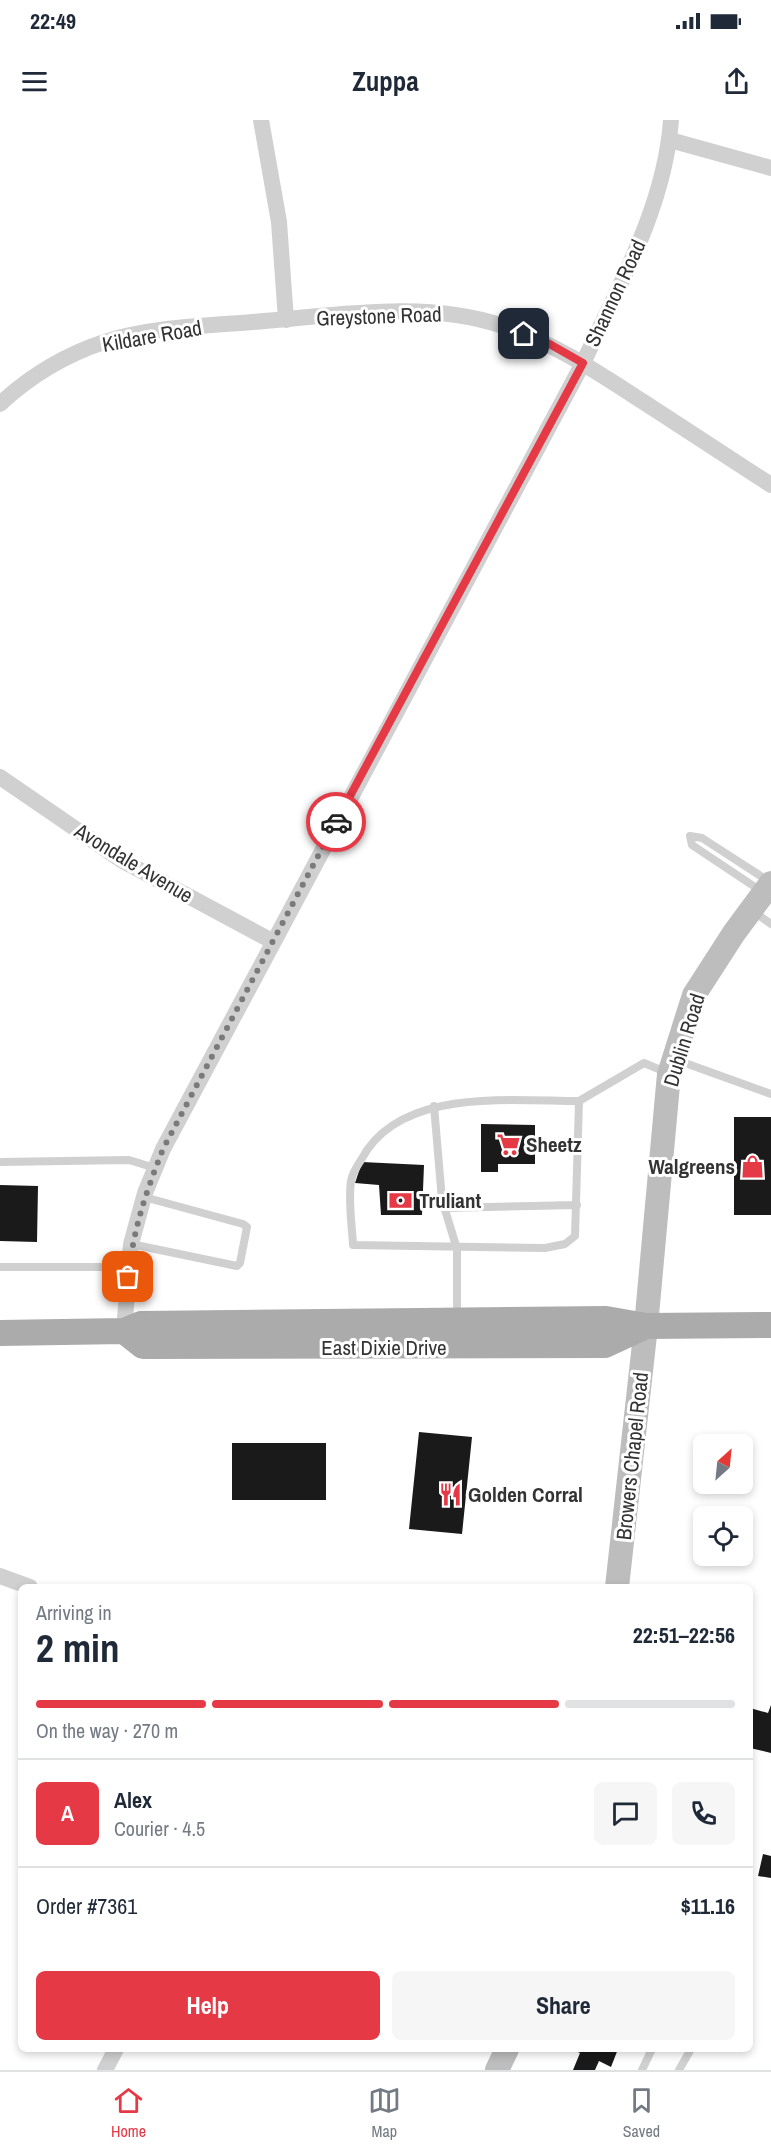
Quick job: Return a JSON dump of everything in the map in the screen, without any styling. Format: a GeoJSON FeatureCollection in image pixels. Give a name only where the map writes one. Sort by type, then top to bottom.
{"type":"FeatureCollection","features":[{"type":"Feature","properties":{"kind":"main road","name":"East Dixie Drive"},"geometry":{"type":"LineString","coordinates":[[0,1333],[124,1331],[141,1324],[457,1320],[606,1319],[646,1326],[771,1325]]}},
{"type":"Feature","properties":{"kind":"main road","name":"East Dixie Drive"},"geometry":{"type":"LineString","coordinates":[[124,1331],[143,1346],[507,1347],[605,1345],[646,1326]]}},
{"type":"Feature","properties":{"kind":"street","name":"Greystone Road"},"geometry":{"type":"LineString","coordinates":[[261,120],[279,222],[286,320],[406,311],[458,313],[503,326],[546,342],[583,363],[771,485]]}},
{"type":"Feature","properties":{"kind":"street","name":"Shannon Road"},"geometry":{"type":"LineString","coordinates":[[124,1331],[131,1244],[155,1168],[272,941],[583,363],[643,233],[670,140],[671,120]]}},
{"type":"Feature","properties":{"kind":"street"},"geometry":{"type":"LineString","coordinates":[[670,140],[771,168]]}},
{"type":"Feature","properties":{"kind":"street","name":"Kildare Road"},"geometry":{"type":"LineString","coordinates":[[0,404],[48,367],[105,342],[143,334],[286,320]]}},
{"type":"Feature","properties":{"kind":"street","name":"Avondale Avenue"},"geometry":{"type":"LineString","coordinates":[[0,777],[121,860],[272,941]]}},
{"type":"Feature","properties":{"kind":"street","name":"Dublin Road"},"geometry":{"type":"LineString","coordinates":[[646,1326],[672,1066],[694,995],[764,892]]}},
{"type":"Feature","properties":{"kind":"street","name":"Browers Chapel Road"},"geometry":{"type":"LineString","coordinates":[[617,1584],[646,1326]]}},
{"type":"Feature","properties":{"kind":"street"},"geometry":{"type":"LineString","coordinates":[[0,1576],[22,1584]]}},
{"type":"Feature","properties":{"kind":"street"},"geometry":{"type":"LineString","coordinates":[[105,2070],[114,2052]]}},
{"type":"Feature","properties":{"kind":"street"},"geometry":{"type":"LineString","coordinates":[[497,2070],[506,2052]]}},
{"type":"Feature","properties":{"kind":"lane"},"geometry":{"type":"LineString","coordinates":[[764,892],[692,845],[690,836],[702,838],[764,892],[771,924]]}},
{"type":"Feature","properties":{"kind":"lane"},"geometry":{"type":"LineString","coordinates":[[579,1101],[575,1236],[565,1244],[545,1248],[458,1249],[353,1245],[351,1179],[368,1146],[397,1123],[434,1106],[470,1102],[579,1101],[644,1063],[672,1066],[771,1094]]}},
{"type":"Feature","properties":{"kind":"lane"},"geometry":{"type":"LineString","coordinates":[[434,1106],[445,1208],[458,1249],[457,1320]]}},
{"type":"Feature","properties":{"kind":"lane"},"geometry":{"type":"LineString","coordinates":[[0,1162],[129,1161],[155,1168]]}},
{"type":"Feature","properties":{"kind":"lane"},"geometry":{"type":"LineString","coordinates":[[131,1244],[237,1266],[240,1263],[247,1227],[243,1224],[144,1197]]}},
{"type":"Feature","properties":{"kind":"lane"},"geometry":{"type":"LineString","coordinates":[[445,1208],[577,1205]]}},
{"type":"Feature","properties":{"kind":"lane"},"geometry":{"type":"LineString","coordinates":[[0,1267],[129,1267]]}},
{"type":"Feature","properties":{"kind":"lane"},"geometry":{"type":"LineString","coordinates":[[645,2070],[651,2052]]}},
{"type":"Feature","properties":{"kind":"lane"},"geometry":{"type":"LineString","coordinates":[[679,2070],[689,2052]]}},
{"type":"Feature","properties":{"kind":"building","name":"Walgreens"},"geometry":{"type":"Polygon","coordinates":[[[734,1117],[771,1117],[771,1215],[734,1215],[734,1117]]]}},
{"type":"Feature","properties":{"kind":"building","name":"Sheetz"},"geometry":{"type":"Polygon","coordinates":[[[481,1124],[535,1125],[535,1164],[498,1164],[498,1172],[481,1172],[481,1124]]]}},
{"type":"Feature","properties":{"kind":"building","name":"Truliant"},"geometry":{"type":"Polygon","coordinates":[[[362,1162],[424,1165],[422,1215],[381,1215],[379,1185],[355,1183],[362,1162]]]}},
{"type":"Feature","properties":{"kind":"building"},"geometry":{"type":"Polygon","coordinates":[[[0,1185],[38,1186],[37,1242],[0,1241],[0,1185]]]}},
{"type":"Feature","properties":{"kind":"building"},"geometry":{"type":"Polygon","coordinates":[[[419,1432],[472,1437],[462,1534],[409,1529],[419,1432]]]}},
{"type":"Feature","properties":{"kind":"building"},"geometry":{"type":"Polygon","coordinates":[[[232,1443],[326,1443],[326,1500],[232,1500],[232,1443]]]}},
{"type":"Feature","properties":{"kind":"building"},"geometry":{"type":"Polygon","coordinates":[[[771,1705],[771,1753],[753,1749],[753,1709],[768,1713],[771,1705]]]}},
{"type":"Feature","properties":{"kind":"building"},"geometry":{"type":"Polygon","coordinates":[[[763,1854],[771,1856],[771,1878],[758,1876],[763,1854]]]}},
{"type":"Feature","properties":{"kind":"building"},"geometry":{"type":"Polygon","coordinates":[[[578,2052],[617,2052],[611,2067],[599,2061],[595,2070],[573,2070],[580,2053],[578,2052]]]}},
{"type":"Feature","properties":{"kind":"way so far"},"geometry":{"type":"LineString","coordinates":[[128,1277],[131,1244],[145,1193],[163,1149],[336,822]]}},
{"type":"Feature","properties":{"kind":"place","name":"Sheetz"},"geometry":{"type":"Point","coordinates":[508,1144]}},
{"type":"Feature","properties":{"kind":"place","name":"Walgreens"},"geometry":{"type":"Point","coordinates":[753,1166]}},
{"type":"Feature","properties":{"kind":"place","name":"Truliant"},"geometry":{"type":"Point","coordinates":[401,1200]}},
{"type":"Feature","properties":{"kind":"place","name":"Golden Corral"},"geometry":{"type":"Point","coordinates":[450,1494]}},
{"type":"Feature","properties":{"kind":"route"},"geometry":{"type":"LineString","coordinates":[[336,822],[570,383],[583,363],[546,342],[524,334]]}}]}
